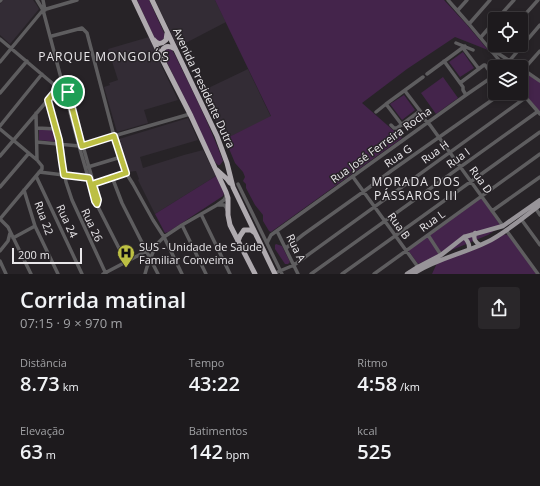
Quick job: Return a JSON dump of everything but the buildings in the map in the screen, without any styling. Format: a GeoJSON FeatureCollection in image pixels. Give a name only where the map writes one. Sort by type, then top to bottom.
{"type":"FeatureCollection","features":[{"type":"Feature","properties":{"kind":"highway","name":"Avenida Presidente Dutra"},"geometry":{"type":"LineString","coordinates":[[134,0],[214,166],[235,186]]}},
{"type":"Feature","properties":{"kind":"highway","name":"Avenida Presidente Dutra"},"geometry":{"type":"LineString","coordinates":[[152,0],[217,136],[235,186],[275,274]]}},
{"type":"Feature","properties":{"kind":"highway"},"geometry":{"type":"LineString","coordinates":[[152,38],[155,42],[163,42],[166,40],[166,30]]}},
{"type":"Feature","properties":{"kind":"highway"},"geometry":{"type":"LineString","coordinates":[[162,58],[162,51],[166,47],[171,46],[176,50]]}},
{"type":"Feature","properties":{"kind":"highway"},"geometry":{"type":"LineString","coordinates":[[214,166],[219,168],[223,167],[226,158]]}},
{"type":"Feature","properties":{"kind":"highway"},"geometry":{"type":"LineString","coordinates":[[214,166],[227,194],[230,225],[255,274]]}},
{"type":"Feature","properties":{"kind":"highway"},"geometry":{"type":"LineString","coordinates":[[238,241],[244,230],[251,230],[256,234]]}},
{"type":"Feature","properties":{"kind":"main road"},"geometry":{"type":"LineString","coordinates":[[413,274],[423,268],[492,239],[540,200]]}},
{"type":"Feature","properties":{"kind":"main road"},"geometry":{"type":"LineString","coordinates":[[407,274],[418,266],[441,255],[464,237],[475,233],[504,228],[521,219],[540,205]]}},
{"type":"Feature","properties":{"kind":"main road"},"geometry":{"type":"LineString","coordinates":[[475,233],[475,242],[480,245]]}},
{"type":"Feature","properties":{"kind":"main road"},"geometry":{"type":"LineString","coordinates":[[464,237],[468,242],[469,249]]}},
{"type":"Feature","properties":{"kind":"street"},"geometry":{"type":"LineString","coordinates":[[37,0],[44,10],[66,92]]}},
{"type":"Feature","properties":{"kind":"street"},"geometry":{"type":"LineString","coordinates":[[43,0],[44,10],[95,201],[126,262]]}},
{"type":"Feature","properties":{"kind":"street"},"geometry":{"type":"LineString","coordinates":[[0,62],[44,10],[77,0]]}},
{"type":"Feature","properties":{"kind":"street"},"geometry":{"type":"LineString","coordinates":[[448,0],[488,45]]}},
{"type":"Feature","properties":{"kind":"street"},"geometry":{"type":"LineString","coordinates":[[458,10],[467,0]]}},
{"type":"Feature","properties":{"kind":"street"},"geometry":{"type":"LineString","coordinates":[[469,24],[490,0]]}},
{"type":"Feature","properties":{"kind":"street"},"geometry":{"type":"LineString","coordinates":[[503,12],[514,0]]}},
{"type":"Feature","properties":{"kind":"street"},"geometry":{"type":"LineString","coordinates":[[527,12],[538,0]]}},
{"type":"Feature","properties":{"kind":"street"},"geometry":{"type":"LineString","coordinates":[[495,52],[508,60],[540,25]]}},
{"type":"Feature","properties":{"kind":"street"},"geometry":{"type":"LineString","coordinates":[[52,36],[82,28],[87,33],[114,136],[126,173],[164,237],[182,274]]}},
{"type":"Feature","properties":{"kind":"street"},"geometry":{"type":"LineString","coordinates":[[481,37],[488,29]]}},
{"type":"Feature","properties":{"kind":"street"},"geometry":{"type":"LineString","coordinates":[[0,39],[58,88],[66,92]]}},
{"type":"Feature","properties":{"kind":"street"},"geometry":{"type":"LineString","coordinates":[[456,43],[473,50]]}},
{"type":"Feature","properties":{"kind":"street"},"geometry":{"type":"LineString","coordinates":[[427,74],[464,47]]}},
{"type":"Feature","properties":{"kind":"street"},"geometry":{"type":"LineString","coordinates":[[464,47],[479,69]]}},
{"type":"Feature","properties":{"kind":"street"},"geometry":{"type":"LineString","coordinates":[[528,62],[540,51]]}},
{"type":"Feature","properties":{"kind":"street"},"geometry":{"type":"LineString","coordinates":[[0,93],[27,61]]}},
{"type":"Feature","properties":{"kind":"street"},"geometry":{"type":"LineString","coordinates":[[444,61],[467,94]]}},
{"type":"Feature","properties":{"kind":"street"},"geometry":{"type":"LineString","coordinates":[[460,83],[485,65],[488,69]]}},
{"type":"Feature","properties":{"kind":"street"},"geometry":{"type":"LineString","coordinates":[[528,72],[539,79]]}},
{"type":"Feature","properties":{"kind":"street"},"geometry":{"type":"LineString","coordinates":[[31,274],[12,238],[8,227],[0,219],[36,176],[42,165],[0,127],[42,74]]}},
{"type":"Feature","properties":{"kind":"street"},"geometry":{"type":"LineString","coordinates":[[376,112],[423,77]]}},
{"type":"Feature","properties":{"kind":"street","name":"Rua José Ferreira Rocha"},"geometry":{"type":"LineString","coordinates":[[271,235],[429,123],[488,79]]}},
{"type":"Feature","properties":{"kind":"street"},"geometry":{"type":"LineString","coordinates":[[0,156],[58,88]]}},
{"type":"Feature","properties":{"kind":"street","name":"Rua D"},"geometry":{"type":"LineString","coordinates":[[405,90],[424,116],[424,119],[429,123],[538,274]]}},
{"type":"Feature","properties":{"kind":"street","name":"Rua 26"},"geometry":{"type":"LineString","coordinates":[[48,100],[57,129],[66,182],[76,211],[105,274]]}},
{"type":"Feature","properties":{"kind":"street","name":"Rua G"},"geometry":{"type":"LineString","coordinates":[[286,248],[391,171],[492,100]]}},
{"type":"Feature","properties":{"kind":"street","name":"Rua H"},"geometry":{"type":"LineString","coordinates":[[275,274],[282,272],[294,264],[522,100]]}},
{"type":"Feature","properties":{"kind":"street"},"geometry":{"type":"LineString","coordinates":[[527,100],[539,113]]}},
{"type":"Feature","properties":{"kind":"street"},"geometry":{"type":"LineString","coordinates":[[386,104],[402,125]]}},
{"type":"Feature","properties":{"kind":"street"},"geometry":{"type":"LineString","coordinates":[[391,124],[396,128],[420,111]]}},
{"type":"Feature","properties":{"kind":"street"},"geometry":{"type":"LineString","coordinates":[[36,113],[37,160]]}},
{"type":"Feature","properties":{"kind":"street","name":"Rua I"},"geometry":{"type":"LineString","coordinates":[[311,274],[460,167],[539,113]]}},
{"type":"Feature","properties":{"kind":"street"},"geometry":{"type":"LineString","coordinates":[[37,142],[81,146],[190,114]]}},
{"type":"Feature","properties":{"kind":"street"},"geometry":{"type":"LineString","coordinates":[[37,128],[57,129]]}},
{"type":"Feature","properties":{"kind":"street"},"geometry":{"type":"LineString","coordinates":[[342,274],[540,132]]}},
{"type":"Feature","properties":{"kind":"street"},"geometry":{"type":"LineString","coordinates":[[81,146],[98,200],[97,204]]}},
{"type":"Feature","properties":{"kind":"street"},"geometry":{"type":"LineString","coordinates":[[0,187],[29,153]]}},
{"type":"Feature","properties":{"kind":"street","name":"Rua L"},"geometry":{"type":"LineString","coordinates":[[374,274],[540,154]]}},
{"type":"Feature","properties":{"kind":"street"},"geometry":{"type":"LineString","coordinates":[[88,167],[121,157]]}},
{"type":"Feature","properties":{"kind":"street"},"geometry":{"type":"LineString","coordinates":[[40,170],[89,178]]}},
{"type":"Feature","properties":{"kind":"street"},"geometry":{"type":"LineString","coordinates":[[93,184],[126,173]]}},
{"type":"Feature","properties":{"kind":"street","name":"Rua 24"},"geometry":{"type":"LineString","coordinates":[[36,176],[80,274]]}},
{"type":"Feature","properties":{"kind":"street"},"geometry":{"type":"LineString","coordinates":[[112,177],[122,204],[158,274]]}},
{"type":"Feature","properties":{"kind":"street","name":"Rua B"},"geometry":{"type":"LineString","coordinates":[[353,177],[418,266]]}},
{"type":"Feature","properties":{"kind":"street"},"geometry":{"type":"LineString","coordinates":[[492,211],[540,177]]}},
{"type":"Feature","properties":{"kind":"street"},"geometry":{"type":"LineString","coordinates":[[235,186],[282,272]]}},
{"type":"Feature","properties":{"kind":"street","name":"Rua 22"},"geometry":{"type":"LineString","coordinates":[[24,190],[35,226],[58,274]]}},
{"type":"Feature","properties":{"kind":"street"},"geometry":{"type":"LineString","coordinates":[[105,274],[147,251],[182,225],[217,205],[224,200],[227,194]]}},
{"type":"Feature","properties":{"kind":"street"},"geometry":{"type":"LineString","coordinates":[[217,205],[226,207],[228,215]]}},
{"type":"Feature","properties":{"kind":"street"},"geometry":{"type":"LineString","coordinates":[[536,209],[540,215]]}},
{"type":"Feature","properties":{"kind":"street"},"geometry":{"type":"LineString","coordinates":[[201,214],[230,274]]}},
{"type":"Feature","properties":{"kind":"street"},"geometry":{"type":"LineString","coordinates":[[521,219],[540,245]]}},
{"type":"Feature","properties":{"kind":"street"},"geometry":{"type":"LineString","coordinates":[[182,225],[206,274]]}},
{"type":"Feature","properties":{"kind":"street"},"geometry":{"type":"LineString","coordinates":[[12,238],[35,226]]}},
{"type":"Feature","properties":{"kind":"street","name":"Rua A"},"geometry":{"type":"LineString","coordinates":[[278,231],[298,274]]}},
{"type":"Feature","properties":{"kind":"street"},"geometry":{"type":"LineString","coordinates":[[0,251],[8,241],[10,233]]}},
{"type":"Feature","properties":{"kind":"street"},"geometry":{"type":"LineString","coordinates":[[263,235],[271,235],[267,243]]}},
{"type":"Feature","properties":{"kind":"street"},"geometry":{"type":"LineString","coordinates":[[428,235],[441,255]]}},
{"type":"Feature","properties":{"kind":"street"},"geometry":{"type":"LineString","coordinates":[[145,274],[157,244]]}},
{"type":"Feature","properties":{"kind":"street"},"geometry":{"type":"LineString","coordinates":[[0,261],[6,274]]}},
{"type":"Feature","properties":{"kind":"shaded area"},"geometry":{"type":"Polygon","coordinates":[[[3,0],[33,0],[39,9],[10,44],[0,35],[0,4],[3,0]]]}},
{"type":"Feature","properties":{"kind":"shaded area"},"geometry":{"type":"Polygon","coordinates":[[[137,0],[149,0],[165,35],[162,40],[158,41],[154,37],[137,0]]]}},
{"type":"Feature","properties":{"kind":"shaded area"},"geometry":{"type":"Polygon","coordinates":[[[155,0],[215,0],[226,22],[178,47],[155,0]]]}},
{"type":"Feature","properties":{"kind":"shaded area"},"geometry":{"type":"Polygon","coordinates":[[[215,0],[444,0],[488,50],[455,37],[407,69],[362,103],[402,138],[271,232],[263,221],[263,215],[255,205],[246,188],[246,184],[243,181],[245,177],[243,172],[235,163],[225,139],[271,116],[215,0]]]}},
{"type":"Feature","properties":{"kind":"shaded area"},"geometry":{"type":"Polygon","coordinates":[[[149,37],[178,100],[144,110],[148,123],[117,132],[104,87],[110,85],[109,83],[118,80],[108,49],[149,37]]]}},
{"type":"Feature","properties":{"kind":"shaded area"},"geometry":{"type":"Polygon","coordinates":[[[167,49],[172,50],[175,55],[207,121],[223,161],[220,165],[215,162],[164,56],[164,52],[167,49]]]}},
{"type":"Feature","properties":{"kind":"shaded area"},"geometry":{"type":"Polygon","coordinates":[[[463,52],[474,68],[460,77],[449,62],[463,52]]]}},
{"type":"Feature","properties":{"kind":"shaded area"},"geometry":{"type":"Polygon","coordinates":[[[248,69],[271,117],[225,139],[200,92],[248,69]]]}},
{"type":"Feature","properties":{"kind":"shaded area"},"geometry":{"type":"Polygon","coordinates":[[[528,74],[540,82],[540,112],[528,98],[528,74]]]}},
{"type":"Feature","properties":{"kind":"shaded area"},"geometry":{"type":"Polygon","coordinates":[[[443,77],[458,98],[436,114],[421,93],[443,77]]]}},
{"type":"Feature","properties":{"kind":"shaded area"},"geometry":{"type":"Polygon","coordinates":[[[404,95],[415,110],[402,120],[390,104],[404,95]]]}},
{"type":"Feature","properties":{"kind":"shaded area"},"geometry":{"type":"Polygon","coordinates":[[[188,118],[198,140],[140,157],[143,168],[203,150],[216,176],[155,214],[138,180],[136,171],[128,172],[119,139],[188,118]]]}},
{"type":"Feature","properties":{"kind":"shaded area"},"geometry":{"type":"Polygon","coordinates":[[[39,130],[55,130],[57,142],[39,140],[39,130]]]}},
{"type":"Feature","properties":{"kind":"shaded area"},"geometry":{"type":"Polygon","coordinates":[[[216,176],[224,193],[223,196],[165,233],[155,214],[216,176]]]}},
{"type":"Feature","properties":{"kind":"shaded area"},"geometry":{"type":"Polygon","coordinates":[[[481,198],[501,226],[488,235],[418,264],[408,250],[481,198]]]}},
{"type":"Feature","properties":{"kind":"shaded area"},"geometry":{"type":"Polygon","coordinates":[[[502,234],[508,235],[537,274],[432,274],[437,263],[502,234]]]}},
{"type":"Feature","properties":{"kind":"shaded area"},"geometry":{"type":"Polygon","coordinates":[[[276,244],[282,246],[290,262],[288,264],[285,264],[275,249],[276,244]]]}},
{"type":"Feature","properties":{"kind":"place","name":"SUS - Unidade de Saúde Familiar Conveima"},"geometry":{"type":"Point","coordinates":[126,268]}},
{"type":"Feature","properties":{"kind":"district","name":"PARQUE MONGOIÓS"},"geometry":{"type":"Point","coordinates":[104,57]}},
{"type":"Feature","properties":{"kind":"district","name":"MORADA DOS PÁSSAROS III"},"geometry":{"type":"Point","coordinates":[416,189]}},
{"type":"Feature","properties":{"kind":"route"},"geometry":{"type":"LineString","coordinates":[[58,88],[64,92],[68,92],[82,146],[114,136],[126,173],[93,184],[98,200],[97,204],[89,178],[64,175],[57,129],[48,100],[58,88]]}}]}
